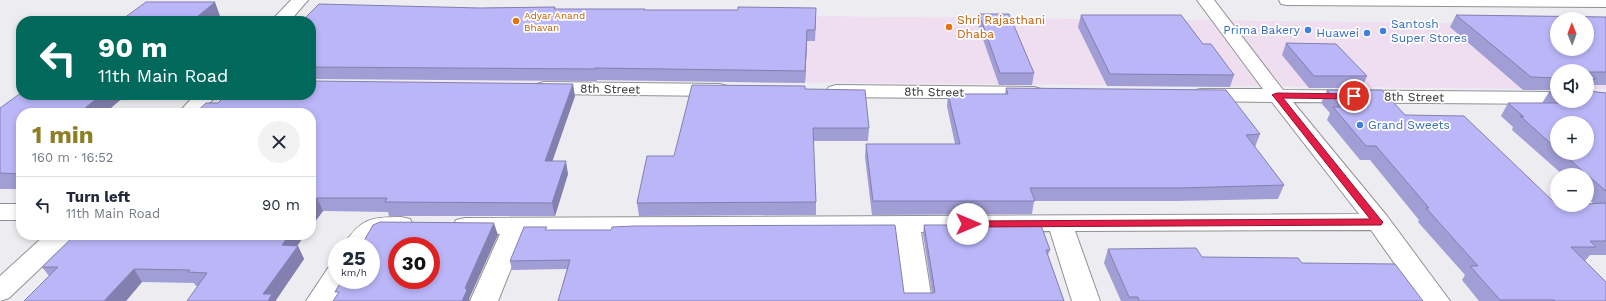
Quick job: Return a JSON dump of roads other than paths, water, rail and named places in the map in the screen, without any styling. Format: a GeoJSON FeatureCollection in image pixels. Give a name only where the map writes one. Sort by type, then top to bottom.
{"type":"FeatureCollection","features":[{"type":"Feature","properties":{"kind":"street"},"geometry":{"type":"LineString","coordinates":[[285,16],[300,0]]}},
{"type":"Feature","properties":{"kind":"street"},"geometry":{"type":"LineString","coordinates":[[1205,0],[1277,95],[1378,222],[1436,301]]}},
{"type":"Feature","properties":{"kind":"street"},"geometry":{"type":"LineString","coordinates":[[1287,0],[1606,2]]}},
{"type":"Feature","properties":{"kind":"street","name":"8th Street"},"geometry":{"type":"LineString","coordinates":[[526,88],[742,90]]}},
{"type":"Feature","properties":{"kind":"street","name":"8th Street"},"geometry":{"type":"LineString","coordinates":[[822,91],[1053,93]]}},
{"type":"Feature","properties":{"kind":"street","name":"8th Street"},"geometry":{"type":"LineString","coordinates":[[1181,94],[1550,98]]}},
{"type":"Feature","properties":{"kind":"street"},"geometry":{"type":"LineString","coordinates":[[193,108],[202,100]]}},
{"type":"Feature","properties":{"kind":"street"},"geometry":{"type":"LineString","coordinates":[[0,212],[16,212]]}},
{"type":"Feature","properties":{"kind":"street"},"geometry":{"type":"LineString","coordinates":[[362,237],[367,230],[374,226],[382,225],[516,226],[1378,222]]}},
{"type":"Feature","properties":{"kind":"street"},"geometry":{"type":"LineString","coordinates":[[907,224],[918,301]]}},
{"type":"Feature","properties":{"kind":"street"},"geometry":{"type":"LineString","coordinates":[[1060,224],[1086,301]]}},
{"type":"Feature","properties":{"kind":"street"},"geometry":{"type":"LineString","coordinates":[[484,301],[516,226]]}},
{"type":"Feature","properties":{"kind":"street"},"geometry":{"type":"LineString","coordinates":[[0,291],[55,240]]}},
{"type":"Feature","properties":{"kind":"street"},"geometry":{"type":"LineString","coordinates":[[320,301],[328,288]]}},
{"type":"Feature","properties":{"kind":"place","name":"Adyar Anand Bhavan"},"geometry":{"type":"Point","coordinates":[516,21]}},
{"type":"Feature","properties":{"kind":"place","name":"Shri Rajasthani Dhaba"},"geometry":{"type":"Point","coordinates":[949,27]}},
{"type":"Feature","properties":{"kind":"place","name":"Prima Bakery"},"geometry":{"type":"Point","coordinates":[1308,30]}},
{"type":"Feature","properties":{"kind":"place","name":"Santosh Super Stores"},"geometry":{"type":"Point","coordinates":[1383,31]}},
{"type":"Feature","properties":{"kind":"place","name":"Huawei"},"geometry":{"type":"Point","coordinates":[1367,33]}},
{"type":"Feature","properties":{"kind":"place","name":"Grand Sweets"},"geometry":{"type":"Point","coordinates":[1360,125]}}]}
